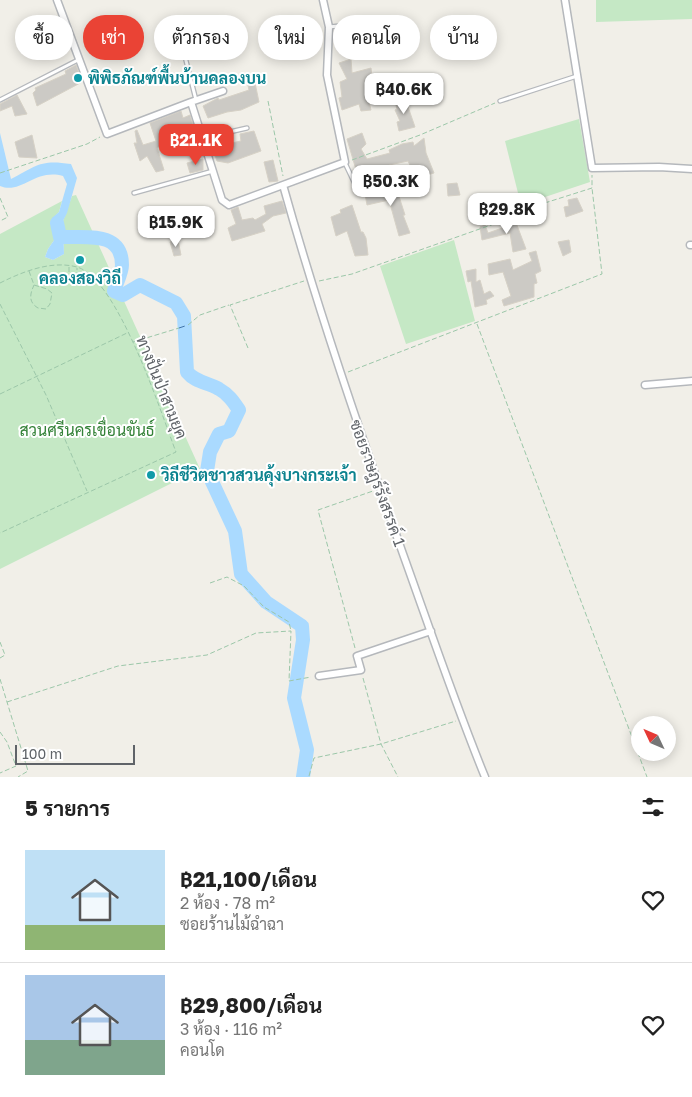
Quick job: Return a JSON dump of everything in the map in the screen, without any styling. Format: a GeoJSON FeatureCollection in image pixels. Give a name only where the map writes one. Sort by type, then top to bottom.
{"type":"FeatureCollection","features":[{"type":"Feature","properties":{"kind":"street"},"geometry":{"type":"LineString","coordinates":[[57,0],[107,134],[223,91]]}},
{"type":"Feature","properties":{"kind":"street"},"geometry":{"type":"LineString","coordinates":[[193,101],[222,200],[229,205],[345,162],[327,76],[329,27],[322,0]]}},
{"type":"Feature","properties":{"kind":"street"},"geometry":{"type":"LineString","coordinates":[[565,0],[592,168],[659,167],[692,169]]}},
{"type":"Feature","properties":{"kind":"street","name":"ซอยราษฎร์รังสรรค์ 1"},"geometry":{"type":"LineString","coordinates":[[284,184],[310,281],[340,375],[461,719],[485,777]]}},
{"type":"Feature","properties":{"kind":"street"},"geometry":{"type":"LineString","coordinates":[[645,384],[688,381]]}},
{"type":"Feature","properties":{"kind":"street"},"geometry":{"type":"LineString","coordinates":[[319,676],[361,670],[357,656],[431,631]]}},
{"type":"Feature","properties":{"kind":"lane"},"geometry":{"type":"LineString","coordinates":[[329,27],[333,27]]}},
{"type":"Feature","properties":{"kind":"lane"},"geometry":{"type":"LineString","coordinates":[[0,100],[79,60]]}},
{"type":"Feature","properties":{"kind":"lane"},"geometry":{"type":"LineString","coordinates":[[185,60],[193,101]]}},
{"type":"Feature","properties":{"kind":"lane"},"geometry":{"type":"LineString","coordinates":[[500,101],[578,76]]}},
{"type":"Feature","properties":{"kind":"lane"},"geometry":{"type":"LineString","coordinates":[[203,138],[247,128]]}},
{"type":"Feature","properties":{"kind":"lane"},"geometry":{"type":"LineString","coordinates":[[345,162],[355,184],[360,186],[375,182]]}},
{"type":"Feature","properties":{"kind":"lane"},"geometry":{"type":"LineString","coordinates":[[134,193],[214,171]]}},
{"type":"Feature","properties":{"kind":"path"},"geometry":{"type":"LineString","coordinates":[[268,101],[284,184]]}},
{"type":"Feature","properties":{"kind":"path"},"geometry":{"type":"LineString","coordinates":[[345,162],[420,135],[500,101]]}},
{"type":"Feature","properties":{"kind":"path"},"geometry":{"type":"LineString","coordinates":[[0,173],[87,144],[107,134]]}},
{"type":"Feature","properties":{"kind":"path"},"geometry":{"type":"LineString","coordinates":[[340,375],[602,274],[592,188],[592,168]]}},
{"type":"Feature","properties":{"kind":"path"},"geometry":{"type":"LineString","coordinates":[[188,325],[200,315],[310,281],[352,274],[525,213],[529,208],[592,188]]}},
{"type":"Feature","properties":{"kind":"path"},"geometry":{"type":"LineString","coordinates":[[0,198],[8,217],[0,222]]}},
{"type":"Feature","properties":{"kind":"path"},"geometry":{"type":"LineString","coordinates":[[69,266],[67,270],[69,275],[73,277],[77,276],[77,267]]}},
{"type":"Feature","properties":{"kind":"path","name":"ทางปั่นป่าสามยุค"},"geometry":{"type":"LineString","coordinates":[[0,283],[29,270],[69,266],[77,267],[89,273],[101,286],[142,361],[176,452],[0,533]]}},
{"type":"Feature","properties":{"kind":"path"},"geometry":{"type":"LineString","coordinates":[[29,270],[34,285],[30,293],[31,300],[38,308],[46,309],[50,304],[52,293],[47,289],[34,285]]}},
{"type":"Feature","properties":{"kind":"path"},"geometry":{"type":"LineString","coordinates":[[0,304],[37,376],[87,492]]}},
{"type":"Feature","properties":{"kind":"path"},"geometry":{"type":"LineString","coordinates":[[230,305],[248,348]]}},
{"type":"Feature","properties":{"kind":"path"},"geometry":{"type":"LineString","coordinates":[[476,324],[648,777]]}},
{"type":"Feature","properties":{"kind":"path"},"geometry":{"type":"LineString","coordinates":[[132,342],[179,328]]}},
{"type":"Feature","properties":{"kind":"path"},"geometry":{"type":"LineString","coordinates":[[0,394],[127,333]]}},
{"type":"Feature","properties":{"kind":"path"},"geometry":{"type":"LineString","coordinates":[[357,656],[318,510],[380,488]]}},
{"type":"Feature","properties":{"kind":"path"},"geometry":{"type":"LineString","coordinates":[[210,583],[227,577],[244,586],[264,607],[288,622],[291,631],[289,681],[319,676]]}},
{"type":"Feature","properties":{"kind":"path"},"geometry":{"type":"LineString","coordinates":[[7,702],[118,666],[207,655],[256,634],[291,631]]}},
{"type":"Feature","properties":{"kind":"path"},"geometry":{"type":"LineString","coordinates":[[0,642],[5,655],[0,658]]}},
{"type":"Feature","properties":{"kind":"path"},"geometry":{"type":"LineString","coordinates":[[361,670],[381,744],[398,777]]}},
{"type":"Feature","properties":{"kind":"path"},"geometry":{"type":"LineString","coordinates":[[0,679],[28,771],[18,777]]}},
{"type":"Feature","properties":{"kind":"path"},"geometry":{"type":"LineString","coordinates":[[309,776],[314,758],[381,744],[461,719]]}},
{"type":"Feature","properties":{"kind":"path"},"geometry":{"type":"LineString","coordinates":[[0,732],[7,742],[16,766],[0,773]]}},
{"type":"Feature","properties":{"kind":"green space"},"geometry":{"type":"Polygon","coordinates":[[[596,0],[692,0],[692,19],[596,22],[596,0]]]}},
{"type":"Feature","properties":{"kind":"green space"},"geometry":{"type":"Polygon","coordinates":[[[579,119],[590,182],[521,205],[505,141],[579,119]]]}},
{"type":"Feature","properties":{"kind":"green space","name":"สวนศรีนครเขื่อนขันธ์"},"geometry":{"type":"Polygon","coordinates":[[[76,195],[200,469],[0,569],[0,234],[62,201],[59,212],[53,218],[57,236],[45,257],[53,260],[64,254],[63,221],[72,196],[76,195]]]}},
{"type":"Feature","properties":{"kind":"green space"},"geometry":{"type":"Polygon","coordinates":[[[454,240],[475,321],[406,344],[380,266],[454,240]]]}},
{"type":"Feature","properties":{"kind":"water"},"geometry":{"type":"Polygon","coordinates":[[[0,133],[11,179],[33,167],[52,162],[71,164],[77,178],[63,221],[64,254],[53,260],[45,257],[57,236],[52,218],[59,212],[67,184],[63,176],[44,175],[15,187],[0,186],[0,133]]]}},
{"type":"Feature","properties":{"kind":"building"},"geometry":{"type":"Polygon","coordinates":[[[351,60],[352,73],[371,68],[373,85],[365,86],[371,110],[361,111],[359,104],[342,110],[339,98],[342,97],[340,82],[347,79],[339,63],[351,60]]]}},
{"type":"Feature","properties":{"kind":"building"},"geometry":{"type":"Polygon","coordinates":[[[76,65],[82,82],[37,106],[33,93],[36,90],[35,88],[66,74],[65,71],[76,65]]]}},
{"type":"Feature","properties":{"kind":"building"},"geometry":{"type":"Polygon","coordinates":[[[254,78],[259,102],[241,110],[208,118],[203,106],[218,98],[219,100],[249,90],[247,81],[254,78]]]}},
{"type":"Feature","properties":{"kind":"building"},"geometry":{"type":"Polygon","coordinates":[[[17,95],[27,114],[15,116],[12,106],[0,111],[0,104],[17,95]]]}},
{"type":"Feature","properties":{"kind":"building"},"geometry":{"type":"Polygon","coordinates":[[[405,98],[415,127],[399,131],[397,122],[400,121],[395,110],[397,109],[395,101],[405,98]]]}},
{"type":"Feature","properties":{"kind":"building"},"geometry":{"type":"Polygon","coordinates":[[[181,111],[183,118],[190,115],[195,131],[175,137],[157,148],[164,170],[156,172],[147,156],[140,161],[134,143],[137,143],[135,131],[137,130],[143,145],[156,141],[150,123],[181,111]]]}},
{"type":"Feature","properties":{"kind":"building"},"geometry":{"type":"Polygon","coordinates":[[[254,131],[261,151],[228,163],[217,161],[212,147],[241,141],[240,134],[254,131]]]}},
{"type":"Feature","properties":{"kind":"building"},"geometry":{"type":"Polygon","coordinates":[[[362,133],[366,144],[361,149],[367,159],[390,153],[389,150],[402,144],[413,142],[414,146],[424,138],[426,153],[434,173],[416,178],[408,161],[389,165],[391,172],[366,177],[366,180],[359,180],[347,139],[362,133]]]}},
{"type":"Feature","properties":{"kind":"building"},"geometry":{"type":"Polygon","coordinates":[[[32,135],[37,158],[19,157],[15,142],[32,135]]]}},
{"type":"Feature","properties":{"kind":"building"},"geometry":{"type":"Polygon","coordinates":[[[203,159],[203,170],[190,173],[187,163],[203,159]]]}},
{"type":"Feature","properties":{"kind":"building"},"geometry":{"type":"Polygon","coordinates":[[[273,160],[278,181],[269,182],[264,162],[273,160]]]}},
{"type":"Feature","properties":{"kind":"building"},"geometry":{"type":"Polygon","coordinates":[[[457,183],[460,195],[448,196],[447,184],[457,183]]]}},
{"type":"Feature","properties":{"kind":"building"},"geometry":{"type":"Polygon","coordinates":[[[396,187],[410,233],[399,236],[389,200],[367,205],[365,194],[396,187]]]}},
{"type":"Feature","properties":{"kind":"building"},"geometry":{"type":"Polygon","coordinates":[[[577,198],[583,211],[566,217],[564,207],[569,206],[568,200],[577,198]]]}},
{"type":"Feature","properties":{"kind":"building"},"geometry":{"type":"Polygon","coordinates":[[[282,201],[286,213],[273,216],[262,224],[265,231],[232,241],[228,228],[236,224],[231,210],[238,207],[242,220],[253,218],[255,220],[266,214],[264,206],[282,201]]]}},
{"type":"Feature","properties":{"kind":"building"},"geometry":{"type":"Polygon","coordinates":[[[352,205],[361,232],[363,232],[366,238],[368,255],[355,256],[347,231],[336,236],[331,217],[341,213],[340,210],[352,205]]]}},
{"type":"Feature","properties":{"kind":"building"},"geometry":{"type":"Polygon","coordinates":[[[515,220],[526,249],[513,252],[510,233],[482,240],[480,227],[485,225],[488,233],[508,226],[507,222],[515,220]]]}},
{"type":"Feature","properties":{"kind":"building"},"geometry":{"type":"Polygon","coordinates":[[[178,240],[181,255],[174,256],[170,242],[178,240]]]}},
{"type":"Feature","properties":{"kind":"building"},"geometry":{"type":"Polygon","coordinates":[[[569,240],[571,252],[563,256],[558,242],[569,240]]]}},
{"type":"Feature","properties":{"kind":"building"},"geometry":{"type":"Polygon","coordinates":[[[536,251],[541,271],[535,274],[537,283],[534,284],[534,297],[504,306],[502,300],[511,296],[503,272],[489,275],[488,264],[510,259],[513,270],[532,261],[529,253],[536,251]]]}},
{"type":"Feature","properties":{"kind":"building"},"geometry":{"type":"Polygon","coordinates":[[[476,269],[476,282],[480,280],[484,294],[490,291],[494,296],[486,300],[487,304],[475,307],[471,281],[468,282],[466,271],[476,269]]]}},
{"type":"Feature","properties":{"kind":"waterway"},"geometry":{"type":"LineString","coordinates":[[57,223],[60,237],[100,238],[116,246],[122,265],[114,291],[123,295],[140,285],[176,303],[184,316],[187,372],[194,378],[222,391],[239,410],[229,431],[219,434],[210,452],[207,471],[235,531],[241,574],[266,602],[302,626],[303,640],[294,698],[307,750],[303,777]]}},
{"type":"Feature","properties":{"kind":"ferry route"},"geometry":{"type":"LineString","coordinates":[[179,328],[188,325]]}},
{"type":"Feature","properties":{"kind":"place","name":"พิพิธภัณฑ์พื้นบ้านคลองบน"},"geometry":{"type":"Point","coordinates":[78,78]}},
{"type":"Feature","properties":{"kind":"place","name":"คลองสองวิถี"},"geometry":{"type":"Point","coordinates":[80,260]}},
{"type":"Feature","properties":{"kind":"place","name":"วิถีชีวิตชาวสวนคุ้งบางกระเจ้า"},"geometry":{"type":"Point","coordinates":[151,475]}}]}
